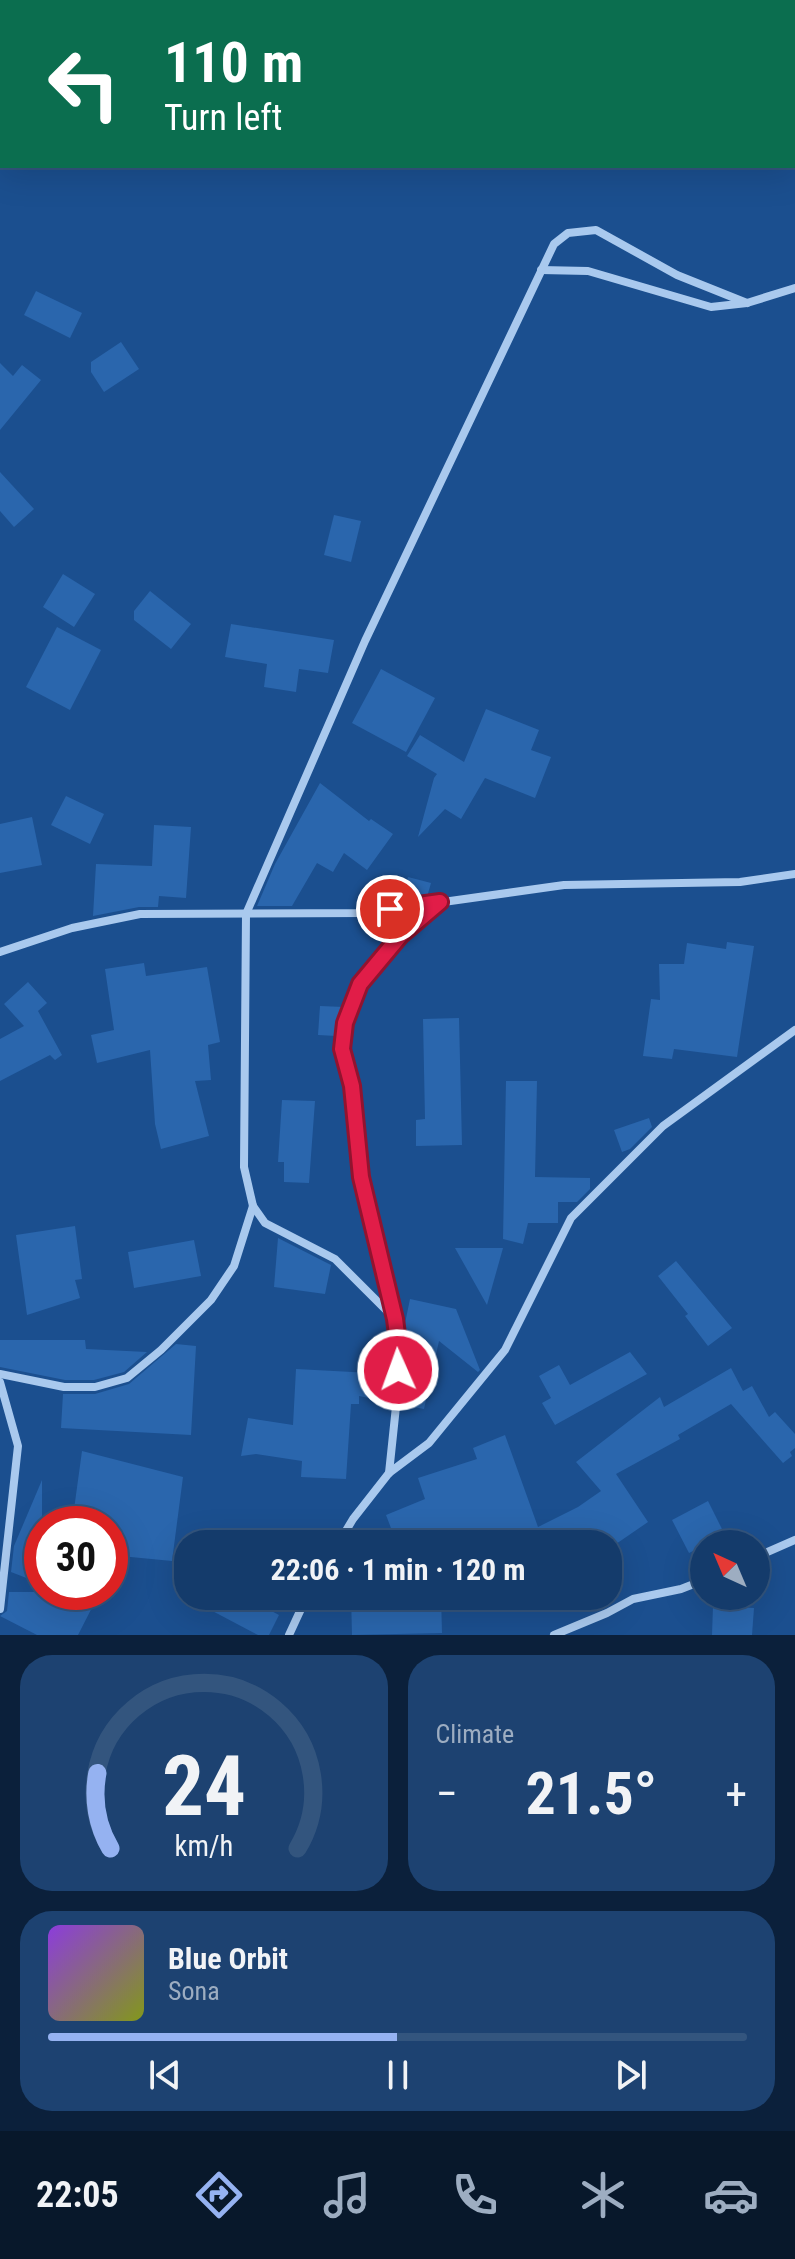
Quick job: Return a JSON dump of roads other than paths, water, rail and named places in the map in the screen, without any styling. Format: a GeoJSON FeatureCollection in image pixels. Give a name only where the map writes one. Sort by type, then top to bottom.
{"type":"FeatureCollection","features":[{"type":"Feature","properties":{"kind":"street"},"geometry":{"type":"LineString","coordinates":[[395,1319],[335,1259],[265,1223],[253,1206],[244,1167],[246,914],[365,641],[554,244],[568,233],[596,230],[677,275],[747,303]]}},
{"type":"Feature","properties":{"kind":"street"},"geometry":{"type":"LineString","coordinates":[[541,270],[588,271],[711,307],[747,303],[795,288]]}},
{"type":"Feature","properties":{"kind":"street"},"geometry":{"type":"LineString","coordinates":[[0,952],[72,928],[140,914],[365,913],[564,885],[740,882],[795,874]]}},
{"type":"Feature","properties":{"kind":"street"},"geometry":{"type":"LineString","coordinates":[[389,1473],[397,1397],[398,1342],[361,1177],[352,1086],[342,1049],[345,1023],[360,984],[400,936],[440,902]]}},
{"type":"Feature","properties":{"kind":"street"},"geometry":{"type":"LineString","coordinates":[[346,1530],[389,1473],[429,1443],[505,1350],[571,1218],[663,1126],[795,1030]]}},
{"type":"Feature","properties":{"kind":"street"},"geometry":{"type":"LineString","coordinates":[[0,1374],[64,1387],[95,1387],[127,1378],[161,1350],[211,1300],[234,1266],[253,1206]]}},
{"type":"Feature","properties":{"kind":"street"},"geometry":{"type":"LineString","coordinates":[[0,1382],[18,1446],[0,1609]]}},
{"type":"Feature","properties":{"kind":"street"},"geometry":{"type":"LineString","coordinates":[[770,1551],[795,1540]]}},
{"type":"Feature","properties":{"kind":"street"},"geometry":{"type":"LineString","coordinates":[[554,1635],[633,1599],[690,1585]]}},
{"type":"Feature","properties":{"kind":"street"},"geometry":{"type":"LineString","coordinates":[[289,1635],[301,1610]]}}]}
